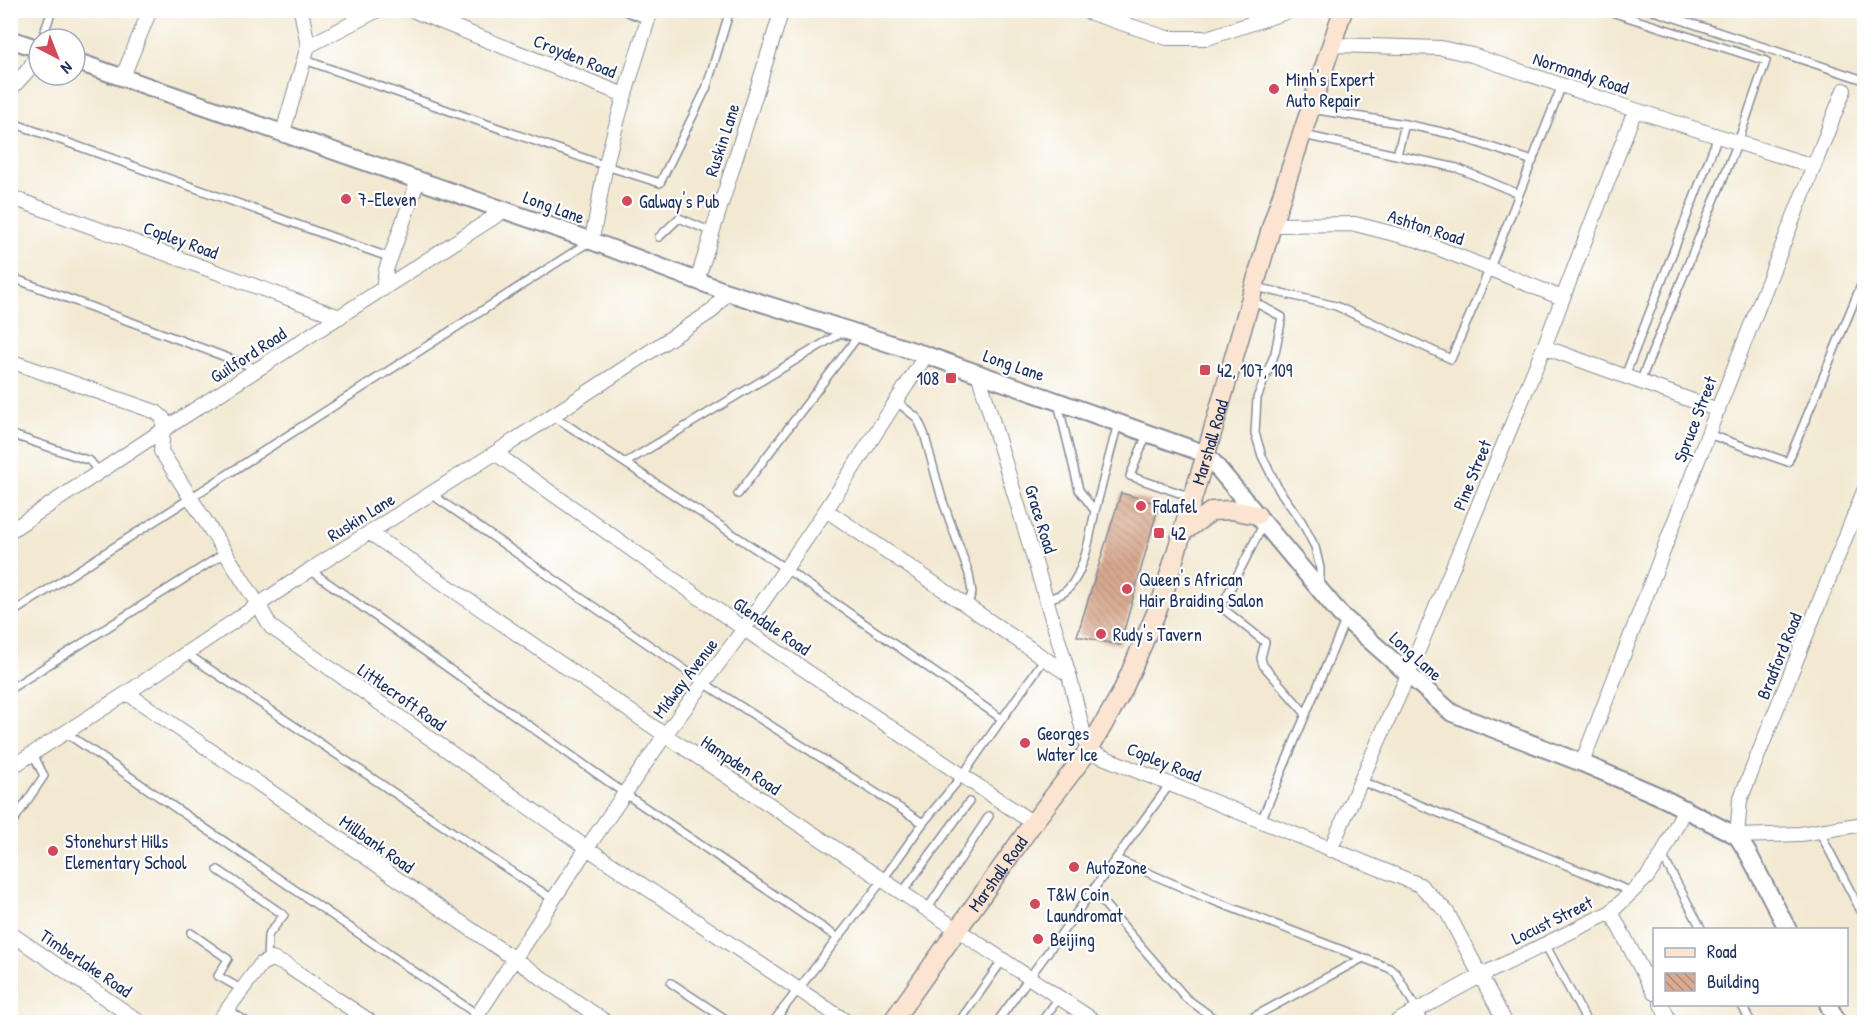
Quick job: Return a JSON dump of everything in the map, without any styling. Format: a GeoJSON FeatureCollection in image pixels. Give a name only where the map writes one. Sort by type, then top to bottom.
{"type":"FeatureCollection","features":[{"type":"Feature","properties":{"kind":"main road","name":"Marshall Road"},"geometry":{"type":"LineString","coordinates":[[892,1023],[1033,824],[1088,751],[1122,692],[1158,610],[1183,532],[1272,225],[1342,10]]}},
{"type":"Feature","properties":{"kind":"main road"},"geometry":{"type":"LineString","coordinates":[[1183,532],[1212,511],[1231,510],[1261,519]]}},
{"type":"Feature","properties":{"kind":"street"},"geometry":{"type":"LineString","coordinates":[[283,132],[308,46],[301,10]]}},
{"type":"Feature","properties":{"kind":"street"},"geometry":{"type":"LineString","coordinates":[[308,46],[378,10]]}},
{"type":"Feature","properties":{"kind":"street","name":"Croyden Road"},"geometry":{"type":"LineString","coordinates":[[412,10],[624,96]]}},
{"type":"Feature","properties":{"kind":"street","name":"Ruskin Lane"},"geometry":{"type":"LineString","coordinates":[[697,281],[782,10]]}},
{"type":"Feature","properties":{"kind":"street"},"geometry":{"type":"LineString","coordinates":[[1082,10],[1167,38],[1208,38],[1259,16],[1292,10]]}},
{"type":"Feature","properties":{"kind":"street"},"geometry":{"type":"LineString","coordinates":[[123,76],[150,11]]}},
{"type":"Feature","properties":{"kind":"street"},"geometry":{"type":"LineString","coordinates":[[591,241],[606,166],[624,96],[649,15]]}},
{"type":"Feature","properties":{"kind":"street"},"geometry":{"type":"LineString","coordinates":[[10,39],[27,44]]}},
{"type":"Feature","properties":{"kind":"street","name":"Normandy Road"},"geometry":{"type":"LineString","coordinates":[[1332,45],[1441,48],[1472,55],[1635,110],[1813,166]]}},
{"type":"Feature","properties":{"kind":"street","name":"Long Lane"},"geometry":{"type":"LineString","coordinates":[[87,65],[505,210],[727,292],[926,355],[1206,454],[1346,619],[1452,713],[1582,763],[1685,808],[1737,836]]}},
{"type":"Feature","properties":{"kind":"street"},"geometry":{"type":"LineString","coordinates":[[10,90],[27,71]]}},
{"type":"Feature","properties":{"kind":"street","name":"Spruce Street"},"geometry":{"type":"LineString","coordinates":[[1582,763],[1708,434],[1844,90]]}},
{"type":"Feature","properties":{"kind":"street","name":"Pine Street"},"geometry":{"type":"LineString","coordinates":[[1330,850],[1408,675],[1544,347],[1635,110]]}},
{"type":"Feature","properties":{"kind":"street"},"geometry":{"type":"LineString","coordinates":[[383,289],[386,270],[418,180]]}},
{"type":"Feature","properties":{"kind":"street","name":"Copley Road"},"geometry":{"type":"LineString","coordinates":[[10,197],[340,317]]}},
{"type":"Feature","properties":{"kind":"street","name":"Guilford Road"},"geometry":{"type":"LineString","coordinates":[[10,531],[505,210]]}},
{"type":"Feature","properties":{"kind":"street","name":"Ashton Road"},"geometry":{"type":"LineString","coordinates":[[1272,225],[1355,224],[1418,240],[1562,298]]}},
{"type":"Feature","properties":{"kind":"street","name":"Ruskin Lane"},"geometry":{"type":"LineString","coordinates":[[10,768],[187,654],[310,570],[495,453],[712,311],[727,292]]}},
{"type":"Feature","properties":{"kind":"street"},"geometry":{"type":"LineString","coordinates":[[1544,347],[1718,410]]}},
{"type":"Feature","properties":{"kind":"street","name":"Midway Avenue"},"geometry":{"type":"LineString","coordinates":[[479,1020],[514,960],[587,848],[664,735],[786,569],[926,355]]}},
{"type":"Feature","properties":{"kind":"street"},"geometry":{"type":"LineString","coordinates":[[10,361],[156,412],[162,418],[163,430]]}},
{"type":"Feature","properties":{"kind":"street","name":"Grace Road"},"geometry":{"type":"LineString","coordinates":[[978,373],[1069,675]]}},
{"type":"Feature","properties":{"kind":"street","name":"Littlecroft Road"},"geometry":{"type":"LineString","coordinates":[[163,430],[161,451],[271,627],[587,848],[847,1023]]}},
{"type":"Feature","properties":{"kind":"street","name":"Glendale Road"},"geometry":{"type":"LineString","coordinates":[[495,453],[744,629],[1033,824]]}},
{"type":"Feature","properties":{"kind":"street","name":"Bradford Road"},"geometry":{"type":"LineString","coordinates":[[1737,836],[1740,800],[1864,491]]}},
{"type":"Feature","properties":{"kind":"street"},"geometry":{"type":"LineString","coordinates":[[826,510],[1069,675],[1088,751]]}},
{"type":"Feature","properties":{"kind":"street","name":"Hampden Road"},"geometry":{"type":"LineString","coordinates":[[370,533],[664,735],[1090,1021]]}},
{"type":"Feature","properties":{"kind":"street","name":"Millbank Road"},"geometry":{"type":"LineString","coordinates":[[127,693],[606,1023]]}},
{"type":"Feature","properties":{"kind":"street","name":"Copley Road"},"geometry":{"type":"LineString","coordinates":[[1088,751],[1420,885],[1447,912],[1505,1023]]}},
{"type":"Feature","properties":{"kind":"street","name":"Locust Street"},"geometry":{"type":"LineString","coordinates":[[1396,1023],[1421,1016],[1480,976],[1611,912],[1647,877],[1662,855],[1685,808]]}},
{"type":"Feature","properties":{"kind":"street"},"geometry":{"type":"LineString","coordinates":[[1737,836],[1800,834],[1864,824]]}},
{"type":"Feature","properties":{"kind":"street"},"geometry":{"type":"LineString","coordinates":[[1737,836],[1787,928]]}},
{"type":"Feature","properties":{"kind":"street"},"geometry":{"type":"LineString","coordinates":[[1611,912],[1653,991]]}},
{"type":"Feature","properties":{"kind":"street","name":"Timberlake Road"},"geometry":{"type":"LineString","coordinates":[[10,933],[140,1023]]}},
{"type":"Feature","properties":{"kind":"street"},"geometry":{"type":"LineString","coordinates":[[218,1023],[261,964],[270,960],[286,965],[371,1023]]}},
{"type":"Feature","properties":{"kind":"street"},"geometry":{"type":"LineString","coordinates":[[1662,1006],[1670,1023]]}},
{"type":"Feature","properties":{"kind":"street"},"geometry":{"type":"LineString","coordinates":[[1828,1006],[1837,1023]]}},
{"type":"Feature","properties":{"kind":"lane"},"geometry":{"type":"LineString","coordinates":[[46,27],[52,10]]}},
{"type":"Feature","properties":{"kind":"lane"},"geometry":{"type":"LineString","coordinates":[[150,11],[156,10]]}},
{"type":"Feature","properties":{"kind":"lane"},"geometry":{"type":"LineString","coordinates":[[622,10],[649,15]]}},
{"type":"Feature","properties":{"kind":"lane"},"geometry":{"type":"LineString","coordinates":[[304,60],[660,183],[705,89],[730,10]]}},
{"type":"Feature","properties":{"kind":"lane"},"geometry":{"type":"LineString","coordinates":[[1605,10],[1766,61],[1738,142],[1640,381]]}},
{"type":"Feature","properties":{"kind":"lane"},"geometry":{"type":"LineString","coordinates":[[1651,10],[1864,80]]}},
{"type":"Feature","properties":{"kind":"lane"},"geometry":{"type":"LineString","coordinates":[[1252,293],[1336,306],[1451,359],[1490,268],[1562,86]]}},
{"type":"Feature","properties":{"kind":"lane"},"geometry":{"type":"LineString","coordinates":[[1311,109],[1452,134],[1533,161]]}},
{"type":"Feature","properties":{"kind":"lane"},"geometry":{"type":"LineString","coordinates":[[10,122],[391,258]]}},
{"type":"Feature","properties":{"kind":"lane"},"geometry":{"type":"LineString","coordinates":[[1397,155],[1405,124]]}},
{"type":"Feature","properties":{"kind":"lane"},"geometry":{"type":"LineString","coordinates":[[1302,135],[1457,168],[1520,194]]}},
{"type":"Feature","properties":{"kind":"lane"},"geometry":{"type":"LineString","coordinates":[[1625,376],[1718,136]]}},
{"type":"Feature","properties":{"kind":"lane"},"geometry":{"type":"LineString","coordinates":[[659,237],[679,218],[712,232]]}},
{"type":"Feature","properties":{"kind":"lane"},"geometry":{"type":"LineString","coordinates":[[10,614],[591,241]]}},
{"type":"Feature","properties":{"kind":"lane"},"geometry":{"type":"LineString","coordinates":[[10,277],[258,369]]}},
{"type":"Feature","properties":{"kind":"lane"},"geometry":{"type":"LineString","coordinates":[[1708,434],[1788,462],[1864,278]]}},
{"type":"Feature","properties":{"kind":"lane"},"geometry":{"type":"LineString","coordinates":[[1252,293],[1282,317],[1275,353],[1257,398],[1255,433],[1262,456],[1279,490],[1302,522],[1315,547],[1320,568],[1320,589]]}},
{"type":"Feature","properties":{"kind":"lane"},"geometry":{"type":"LineString","coordinates":[[625,463],[852,332]]}},
{"type":"Feature","properties":{"kind":"lane"},"geometry":{"type":"LineString","coordinates":[[738,494],[852,332]]}},
{"type":"Feature","properties":{"kind":"lane"},"geometry":{"type":"LineString","coordinates":[[896,400],[917,418],[924,433],[942,499],[969,574],[972,593],[967,606]]}},
{"type":"Feature","properties":{"kind":"lane"},"geometry":{"type":"LineString","coordinates":[[1057,401],[1079,490],[1095,511]]}},
{"type":"Feature","properties":{"kind":"lane"},"geometry":{"type":"LineString","coordinates":[[552,415],[786,569],[1002,718]]}},
{"type":"Feature","properties":{"kind":"lane"},"geometry":{"type":"LineString","coordinates":[[1046,600],[1067,591],[1077,576],[1087,549],[1118,423]]}},
{"type":"Feature","properties":{"kind":"lane"},"geometry":{"type":"LineString","coordinates":[[10,434],[90,461],[99,472]]}},
{"type":"Feature","properties":{"kind":"lane"},"geometry":{"type":"LineString","coordinates":[[1147,434],[1130,476],[1193,498]]}},
{"type":"Feature","properties":{"kind":"lane"},"geometry":{"type":"LineString","coordinates":[[431,494],[704,682],[923,823]]}},
{"type":"Feature","properties":{"kind":"lane"},"geometry":{"type":"LineString","coordinates":[[1261,519],[1221,607],[1265,642],[1261,658],[1263,665],[1306,714]]}},
{"type":"Feature","properties":{"kind":"lane"},"geometry":{"type":"LineString","coordinates":[[10,690],[225,553]]}},
{"type":"Feature","properties":{"kind":"lane"},"geometry":{"type":"LineString","coordinates":[[310,570],[624,794],[838,938]]}},
{"type":"Feature","properties":{"kind":"lane"},"geometry":{"type":"LineString","coordinates":[[1261,821],[1346,619]]}},
{"type":"Feature","properties":{"kind":"lane"},"geometry":{"type":"LineString","coordinates":[[187,654],[554,900]]}},
{"type":"Feature","properties":{"kind":"lane"},"geometry":{"type":"LineString","coordinates":[[773,1023],[882,881],[923,823],[962,776],[1045,658]]}},
{"type":"Feature","properties":{"kind":"lane"},"geometry":{"type":"LineString","coordinates":[[66,733],[479,1020]]}},
{"type":"Feature","properties":{"kind":"lane"},"geometry":{"type":"LineString","coordinates":[[10,826],[44,776],[33,754]]}},
{"type":"Feature","properties":{"kind":"lane"},"geometry":{"type":"LineString","coordinates":[[1361,781],[1632,892]]}},
{"type":"Feature","properties":{"kind":"lane"},"geometry":{"type":"LineString","coordinates":[[997,1023],[1170,784]]}},
{"type":"Feature","properties":{"kind":"lane"},"geometry":{"type":"LineString","coordinates":[[901,894],[969,802]]}},
{"type":"Feature","properties":{"kind":"lane"},"geometry":{"type":"LineString","coordinates":[[926,911],[989,816]]}},
{"type":"Feature","properties":{"kind":"lane"},"geometry":{"type":"LineString","coordinates":[[1819,831],[1864,917]]}},
{"type":"Feature","properties":{"kind":"lane"},"geometry":{"type":"LineString","coordinates":[[1662,855],[1701,928]]}},
{"type":"Feature","properties":{"kind":"lane"},"geometry":{"type":"LineString","coordinates":[[1116,860],[1389,968],[1396,973],[1421,1016]]}},
{"type":"Feature","properties":{"kind":"lane"},"geometry":{"type":"LineString","coordinates":[[218,870],[284,915],[268,935],[270,960]]}},
{"type":"Feature","properties":{"kind":"lane"},"geometry":{"type":"LineString","coordinates":[[1093,891],[1186,998],[1219,1023]]}},
{"type":"Feature","properties":{"kind":"lane"},"geometry":{"type":"LineString","coordinates":[[191,933],[228,959],[218,976],[243,990]]}},
{"type":"Feature","properties":{"kind":"lane"},"geometry":{"type":"LineString","coordinates":[[1545,944],[1587,1023]]}},
{"type":"Feature","properties":{"kind":"lane"},"geometry":{"type":"LineString","coordinates":[[1244,1023],[1363,958]]}},
{"type":"Feature","properties":{"kind":"lane"},"geometry":{"type":"LineString","coordinates":[[959,1023],[1002,961]]}},
{"type":"Feature","properties":{"kind":"lane"},"geometry":{"type":"LineString","coordinates":[[671,983],[730,1023]]}},
{"type":"Feature","properties":{"kind":"lane"},"geometry":{"type":"LineString","coordinates":[[1041,1023],[1059,999]]}},
{"type":"Feature","properties":{"kind":"lane"},"geometry":{"type":"LineString","coordinates":[[1742,1006],[1751,1023]]}},
{"type":"Feature","properties":{"kind":"lane"},"geometry":{"type":"LineString","coordinates":[[228,1010],[247,1023]]}},
{"type":"Feature","properties":{"kind":"lane"},"geometry":{"type":"LineString","coordinates":[[10,1018],[17,1023]]}},
{"type":"Feature","properties":{"kind":"building"},"geometry":{"type":"Polygon","coordinates":[[[1121,493],[1159,504],[1120,645],[1077,636],[1121,493]]]}},
{"type":"Feature","properties":{"kind":"place","name":"Minh's Expert Auto Repair"},"geometry":{"type":"Point","coordinates":[1274,89]}},
{"type":"Feature","properties":{"kind":"place","name":"7-Eleven"},"geometry":{"type":"Point","coordinates":[346,199]}},
{"type":"Feature","properties":{"kind":"place","name":"Galway's Pub"},"geometry":{"type":"Point","coordinates":[627,201]}},
{"type":"Feature","properties":{"kind":"place","name":"42, 107, 109"},"geometry":{"type":"Point","coordinates":[1205,370]}},
{"type":"Feature","properties":{"kind":"place","name":"108"},"geometry":{"type":"Point","coordinates":[951,378]}},
{"type":"Feature","properties":{"kind":"place","name":"Falafel"},"geometry":{"type":"Point","coordinates":[1141,506]}},
{"type":"Feature","properties":{"kind":"place","name":"42"},"geometry":{"type":"Point","coordinates":[1159,533]}},
{"type":"Feature","properties":{"kind":"place","name":"Queen's African Hair Braiding Salon"},"geometry":{"type":"Point","coordinates":[1127,589]}},
{"type":"Feature","properties":{"kind":"place","name":"Rudy's Tavern"},"geometry":{"type":"Point","coordinates":[1101,634]}},
{"type":"Feature","properties":{"kind":"place","name":"Georges Water Ice"},"geometry":{"type":"Point","coordinates":[1025,743]}},
{"type":"Feature","properties":{"kind":"place","name":"Stonehurst Hills Elementary School"},"geometry":{"type":"Point","coordinates":[53,851]}},
{"type":"Feature","properties":{"kind":"place","name":"AutoZone"},"geometry":{"type":"Point","coordinates":[1074,867]}},
{"type":"Feature","properties":{"kind":"place","name":"T&W Coin Laundromat"},"geometry":{"type":"Point","coordinates":[1035,904]}},
{"type":"Feature","properties":{"kind":"place","name":"Beijing"},"geometry":{"type":"Point","coordinates":[1038,939]}}]}
